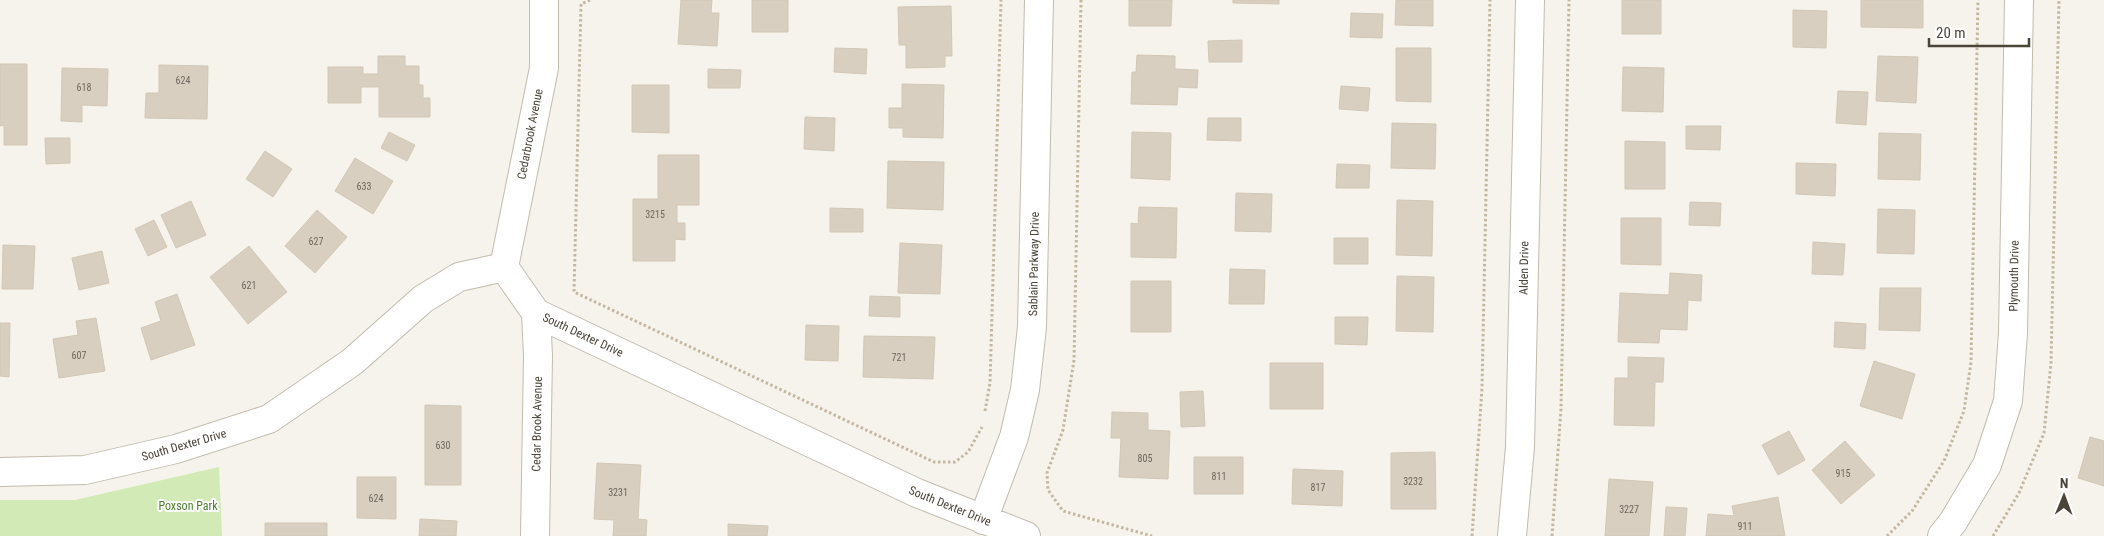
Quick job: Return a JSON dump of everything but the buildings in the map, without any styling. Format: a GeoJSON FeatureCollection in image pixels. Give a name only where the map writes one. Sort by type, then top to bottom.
{"type":"FeatureCollection","features":[{"type":"Feature","properties":{"kind":"street","name":"Cedarbrook Avenue"},"geometry":{"type":"LineString","coordinates":[[504,267],[544,68],[544,0]]}},
{"type":"Feature","properties":{"kind":"street","name":"Sablain Parkway Drive"},"geometry":{"type":"LineString","coordinates":[[983,520],[1014,437],[1026,390],[1032,327],[1039,0]]}},
{"type":"Feature","properties":{"kind":"street","name":"Alden Drive"},"geometry":{"type":"LineString","coordinates":[[1512,536],[1520,447],[1530,0]]}},
{"type":"Feature","properties":{"kind":"street","name":"Plymouth Drive"},"geometry":{"type":"LineString","coordinates":[[1942,536],[1954,522],[1987,465],[2008,400],[2013,333],[2019,0]]}},
{"type":"Feature","properties":{"kind":"street","name":"South Dexter Drive"},"geometry":{"type":"LineString","coordinates":[[0,472],[85,470],[176,449],[268,419],[352,362],[423,300],[459,277],[504,267],[536,313],[918,493],[1026,536]]}},
{"type":"Feature","properties":{"kind":"street","name":"Cedar Brook Avenue"},"geometry":{"type":"LineString","coordinates":[[535,536],[538,356],[536,313]]}},
{"type":"Feature","properties":{"kind":"path"},"geometry":{"type":"LineString","coordinates":[[590,0],[581,4],[574,292],[934,462],[954,462],[968,452],[984,424]]}},
{"type":"Feature","properties":{"kind":"path"},"geometry":{"type":"LineString","coordinates":[[985,416],[990,383],[1001,0]]}},
{"type":"Feature","properties":{"kind":"path"},"geometry":{"type":"LineString","coordinates":[[1080,0],[1074,360],[1063,430],[1047,473],[1048,490],[1063,511],[1152,536]]}},
{"type":"Feature","properties":{"kind":"path"},"geometry":{"type":"LineString","coordinates":[[1472,536],[1482,388],[1490,0]]}},
{"type":"Feature","properties":{"kind":"path"},"geometry":{"type":"LineString","coordinates":[[1552,536],[1561,409],[1569,0]]}},
{"type":"Feature","properties":{"kind":"path"},"geometry":{"type":"LineString","coordinates":[[1887,536],[1912,511],[1944,461],[1964,411],[1971,362],[1978,0]]}},
{"type":"Feature","properties":{"kind":"green space","name":"Poxson Park"},"geometry":{"type":"Polygon","coordinates":[[[219,467],[222,536],[0,536],[0,500],[75,500],[219,467]]]}}]}
